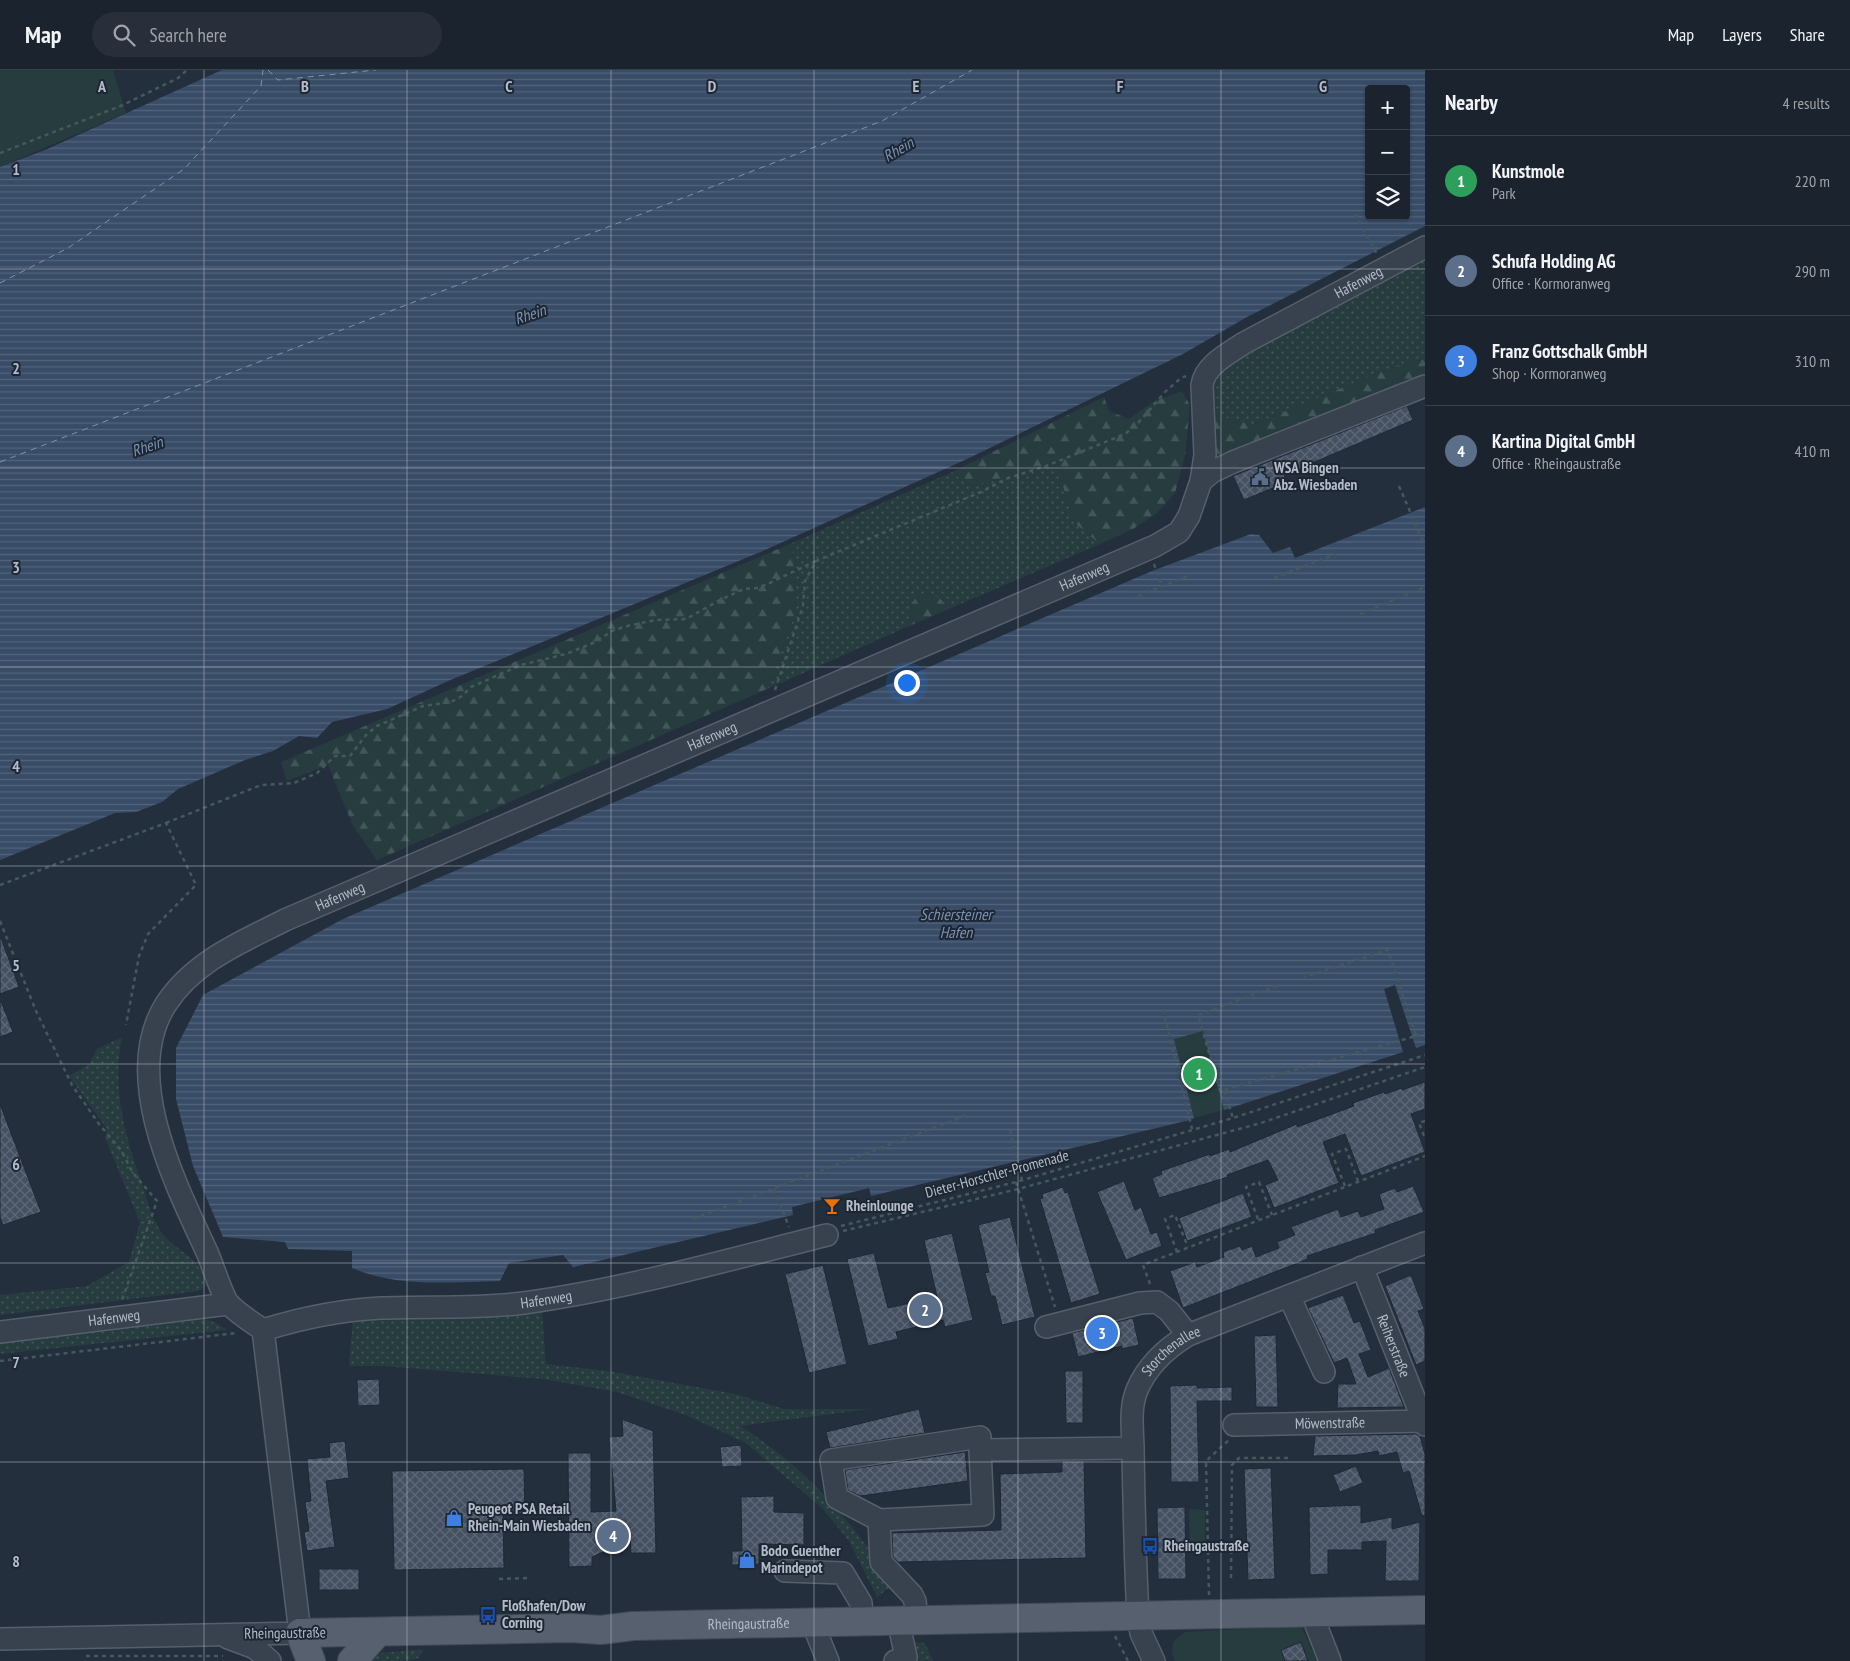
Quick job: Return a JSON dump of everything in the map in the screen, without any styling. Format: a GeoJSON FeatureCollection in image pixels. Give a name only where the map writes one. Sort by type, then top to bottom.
{"type":"FeatureCollection","features":[{"type":"Feature","properties":{"kind":"main road","name":"Rheingaustraße"},"geometry":{"type":"LineString","coordinates":[[300,1633],[571,1628],[591,1623],[633,1626],[1425,1610]]}},
{"type":"Feature","properties":{"kind":"main road"},"geometry":{"type":"LineString","coordinates":[[352,1661],[378,1632]]}},
{"type":"Feature","properties":{"kind":"main road"},"geometry":{"type":"LineString","coordinates":[[293,1661],[300,1633]]}},
{"type":"Feature","properties":{"kind":"main road"},"geometry":{"type":"LineString","coordinates":[[300,1633],[312,1661]]}},
{"type":"Feature","properties":{"kind":"street","name":"Hafenweg"},"geometry":{"type":"LineString","coordinates":[[827,1235],[580,1294],[473,1308],[348,1310],[302,1318],[263,1330],[228,1304],[172,1177],[159,1135],[150,1096],[152,1041],[166,1005],[190,976],[217,955],[286,920],[1155,546],[1179,532],[1189,516],[1201,481],[1205,454],[1201,403],[1203,377],[1216,362],[1244,344],[1425,247]]}},
{"type":"Feature","properties":{"kind":"street"},"geometry":{"type":"LineString","coordinates":[[1201,481],[1212,472],[1233,462],[1425,386]]}},
{"type":"Feature","properties":{"kind":"street","name":"Storchenallee"},"geometry":{"type":"LineString","coordinates":[[1154,1661],[1141,1633],[1138,1616],[1132,1406],[1136,1392],[1156,1360],[1172,1345],[1188,1335],[1425,1243]]}},
{"type":"Feature","properties":{"kind":"street","name":"Reiherstraße"},"geometry":{"type":"LineString","coordinates":[[1362,1267],[1425,1422]]}},
{"type":"Feature","properties":{"kind":"street"},"geometry":{"type":"LineString","coordinates":[[1289,1296],[1324,1372]]}},
{"type":"Feature","properties":{"kind":"street"},"geometry":{"type":"LineString","coordinates":[[1046,1327],[1140,1303],[1157,1302],[1169,1311],[1188,1335]]}},
{"type":"Feature","properties":{"kind":"street","name":"Hafenweg"},"geometry":{"type":"LineString","coordinates":[[0,1332],[228,1304]]}},
{"type":"Feature","properties":{"kind":"street"},"geometry":{"type":"LineString","coordinates":[[263,1330],[300,1633]]}},
{"type":"Feature","properties":{"kind":"street","name":"Möwenstraße"},"geometry":{"type":"LineString","coordinates":[[1234,1425],[1425,1422]]}},
{"type":"Feature","properties":{"kind":"street"},"geometry":{"type":"LineString","coordinates":[[980,1437],[831,1460],[837,1498],[879,1520],[983,1515],[980,1450],[1133,1448]]}},
{"type":"Feature","properties":{"kind":"street"},"geometry":{"type":"LineString","coordinates":[[879,1520],[881,1562],[912,1595],[908,1620],[906,1657],[895,1661]]}},
{"type":"Feature","properties":{"kind":"street"},"geometry":{"type":"LineString","coordinates":[[785,1571],[843,1573],[861,1603],[863,1621]]}},
{"type":"Feature","properties":{"kind":"street"},"geometry":{"type":"LineString","coordinates":[[1315,1612],[1316,1625],[1330,1661]]}},
{"type":"Feature","properties":{"kind":"street"},"geometry":{"type":"LineString","coordinates":[[812,1622],[828,1661]]}},
{"type":"Feature","properties":{"kind":"street","name":"Rheingaustraße"},"geometry":{"type":"LineString","coordinates":[[0,1639],[300,1633]]}},
{"type":"Feature","properties":{"kind":"street"},"geometry":{"type":"LineString","coordinates":[[216,1634],[255,1648],[270,1661]]}},
{"type":"Feature","properties":{"kind":"path"},"geometry":{"type":"LineString","coordinates":[[0,154],[123,106],[178,78],[187,70]]}},
{"type":"Feature","properties":{"kind":"path"},"geometry":{"type":"LineString","coordinates":[[1355,214],[1384,268]]}},
{"type":"Feature","properties":{"kind":"path"},"geometry":{"type":"LineString","coordinates":[[0,885],[166,823],[260,785],[294,783],[317,773],[335,756],[350,756],[366,735],[377,726],[423,706],[452,702],[471,687],[521,665],[566,654],[593,643],[614,630],[641,622],[686,619],[720,600],[744,590],[760,588],[816,560],[981,492],[1008,478],[1046,466],[1125,434],[1181,378],[1194,375],[1203,377]]}},
{"type":"Feature","properties":{"kind":"path"},"geometry":{"type":"LineString","coordinates":[[1400,486],[1425,546]]}},
{"type":"Feature","properties":{"kind":"path"},"geometry":{"type":"LineString","coordinates":[[1274,578],[1336,554]]}},
{"type":"Feature","properties":{"kind":"path"},"geometry":{"type":"LineString","coordinates":[[774,694],[803,606],[805,581],[816,560]]}},
{"type":"Feature","properties":{"kind":"path"},"geometry":{"type":"LineString","coordinates":[[1153,563],[1162,586]]}},
{"type":"Feature","properties":{"kind":"path"},"geometry":{"type":"LineString","coordinates":[[1131,599],[1190,575]]}},
{"type":"Feature","properties":{"kind":"path"},"geometry":{"type":"LineString","coordinates":[[1360,614],[1425,587]]}},
{"type":"Feature","properties":{"kind":"path"},"geometry":{"type":"LineString","coordinates":[[126,1025],[139,956],[148,934],[196,885],[166,823]]}},
{"type":"Feature","properties":{"kind":"path"},"geometry":{"type":"LineString","coordinates":[[0,921],[36,1011],[72,1085],[121,1150],[133,1173],[158,1201],[116,1318]]}},
{"type":"Feature","properties":{"kind":"path"},"geometry":{"type":"LineString","coordinates":[[1304,976],[1388,950],[1416,1036]]}},
{"type":"Feature","properties":{"kind":"path"},"geometry":{"type":"LineString","coordinates":[[1277,986],[1198,1015],[1220,1091],[1425,1033]]}},
{"type":"Feature","properties":{"kind":"path"},"geometry":{"type":"LineString","coordinates":[[1163,1009],[1192,1130]]}},
{"type":"Feature","properties":{"kind":"path","name":"Dieter-Horschler-Promenade"},"geometry":{"type":"LineString","coordinates":[[827,1235],[830,1229],[1016,1182],[1233,1118],[1425,1055]]}},
{"type":"Feature","properties":{"kind":"path","name":"Dieter-Horschler-Promenade"},"geometry":{"type":"LineString","coordinates":[[827,1235],[1019,1190],[1261,1123],[1425,1067]]}},
{"type":"Feature","properties":{"kind":"path"},"geometry":{"type":"LineString","coordinates":[[1224,1090],[1233,1118]]}},
{"type":"Feature","properties":{"kind":"path"},"geometry":{"type":"LineString","coordinates":[[694,1219],[970,1114]]}},
{"type":"Feature","properties":{"kind":"path"},"geometry":{"type":"LineString","coordinates":[[1425,1120],[1419,1123],[1425,1138]]}},
{"type":"Feature","properties":{"kind":"path"},"geometry":{"type":"LineString","coordinates":[[1010,1130],[1022,1180]]}},
{"type":"Feature","properties":{"kind":"path"},"geometry":{"type":"LineString","coordinates":[[1345,1186],[1332,1154],[1346,1149],[1358,1181]]}},
{"type":"Feature","properties":{"kind":"path"},"geometry":{"type":"LineString","coordinates":[[1157,1302],[1143,1264],[1425,1156]]}},
{"type":"Feature","properties":{"kind":"path"},"geometry":{"type":"LineString","coordinates":[[1016,1182],[1055,1306]]}},
{"type":"Feature","properties":{"kind":"path"},"geometry":{"type":"LineString","coordinates":[[1258,1220],[1246,1187],[1259,1182],[1272,1215]]}},
{"type":"Feature","properties":{"kind":"path"},"geometry":{"type":"LineString","coordinates":[[774,1188],[790,1232]]}},
{"type":"Feature","properties":{"kind":"path"},"geometry":{"type":"LineString","coordinates":[[1177,1252],[1165,1219],[1176,1215],[1188,1248]]}},
{"type":"Feature","properties":{"kind":"path"},"geometry":{"type":"LineString","coordinates":[[0,1361],[263,1330]]}},
{"type":"Feature","properties":{"kind":"path"},"geometry":{"type":"LineString","coordinates":[[1209,1601],[1206,1461],[1228,1443],[1234,1425]]}},
{"type":"Feature","properties":{"kind":"path"},"geometry":{"type":"LineString","coordinates":[[1231,1578],[1232,1465],[1239,1458],[1291,1458]]}},
{"type":"Feature","properties":{"kind":"path"},"geometry":{"type":"LineString","coordinates":[[499,1579],[526,1578]]}},
{"type":"Feature","properties":{"kind":"path"},"geometry":{"type":"LineString","coordinates":[[1113,1633],[1128,1661]]}},
{"type":"Feature","properties":{"kind":"green space"},"geometry":{"type":"Polygon","coordinates":[[[0,70],[113,70],[126,113],[0,167],[0,70]]]}},
{"type":"Feature","properties":{"kind":"green space"},"geometry":{"type":"Polygon","coordinates":[[[1425,256],[1425,359],[1395,366],[1252,425],[1212,414],[1209,390],[1222,364],[1425,256]]]}},
{"type":"Feature","properties":{"kind":"green space"},"geometry":{"type":"Polygon","coordinates":[[[1425,359],[1425,375],[1414,377],[1233,457],[1212,472],[1212,414],[1252,425],[1395,366],[1425,359]]]}},
{"type":"Feature","properties":{"kind":"green space"},"geometry":{"type":"Polygon","coordinates":[[[1182,391],[1190,405],[1185,456],[1175,493],[1157,513],[1133,529],[1100,544],[1075,523],[1056,465],[969,486],[952,472],[1104,397],[1109,411],[1129,419],[1154,401],[1182,391]]]}},
{"type":"Feature","properties":{"kind":"green space"},"geometry":{"type":"Polygon","coordinates":[[[1056,465],[1075,523],[1100,544],[949,609],[942,599],[911,607],[907,627],[767,689],[796,612],[792,543],[952,472],[969,486],[1056,465]]]}},
{"type":"Feature","properties":{"kind":"green space"},"geometry":{"type":"Polygon","coordinates":[[[792,543],[796,612],[767,689],[377,860],[353,826],[328,765],[287,781],[281,762],[792,543]]]}},
{"type":"Feature","properties":{"kind":"green space"},"geometry":{"type":"Polygon","coordinates":[[[917,594],[936,596],[949,609],[907,627],[911,607],[917,594]]]}},
{"type":"Feature","properties":{"kind":"green space"},"geometry":{"type":"Polygon","coordinates":[[[1203,1031],[1224,1110],[1194,1118],[1174,1038],[1203,1031]]]}},
{"type":"Feature","properties":{"kind":"green space"},"geometry":{"type":"Polygon","coordinates":[[[122,1037],[118,1076],[122,1114],[131,1152],[149,1206],[161,1232],[200,1268],[206,1286],[198,1291],[0,1315],[0,1295],[87,1286],[129,1262],[140,1222],[105,1138],[107,1129],[69,1076],[89,1064],[97,1049],[122,1037]]]}},
{"type":"Feature","properties":{"kind":"green space"},"geometry":{"type":"Polygon","coordinates":[[[542,1312],[546,1364],[608,1371],[735,1394],[784,1409],[870,1409],[740,1426],[786,1460],[826,1497],[861,1538],[894,1584],[877,1597],[849,1541],[823,1509],[746,1443],[688,1416],[617,1392],[543,1379],[383,1366],[349,1366],[353,1318],[542,1312]]]}},
{"type":"Feature","properties":{"kind":"green space"},"geometry":{"type":"Polygon","coordinates":[[[204,1319],[216,1323],[227,1330],[0,1354],[0,1342],[204,1319]]]}},
{"type":"Feature","properties":{"kind":"green space"},"geometry":{"type":"Polygon","coordinates":[[[1189,1509],[1205,1510],[1205,1549],[1190,1549],[1189,1509]]]}},
{"type":"Feature","properties":{"kind":"green space"},"geometry":{"type":"Polygon","coordinates":[[[1301,1626],[1317,1661],[1175,1661],[1172,1652],[1173,1642],[1185,1632],[1301,1626]]]}},
{"type":"Feature","properties":{"kind":"green space"},"geometry":{"type":"Polygon","coordinates":[[[910,1642],[925,1643],[933,1661],[919,1661],[910,1642]]]}},
{"type":"Feature","properties":{"kind":"green space"},"geometry":{"type":"Polygon","coordinates":[[[424,1649],[418,1658],[409,1661],[369,1661],[381,1653],[424,1649]]]}},
{"type":"Feature","properties":{"kind":"water","name":"Rhein"},"geometry":{"type":"Polygon","coordinates":[[[222,70],[1425,70],[1425,226],[1247,317],[1183,354],[967,459],[765,550],[448,681],[387,709],[332,722],[317,738],[299,736],[273,751],[245,760],[178,789],[162,802],[136,812],[115,813],[0,860],[0,167],[45,150],[222,70]]]}},
{"type":"Feature","properties":{"kind":"water","name":"Schiersteiner Hafen"},"geometry":{"type":"Polygon","coordinates":[[[1425,507],[1425,1045],[1416,1048],[1395,985],[1384,989],[1403,1052],[1224,1110],[1203,1031],[1174,1039],[1194,1118],[1190,1120],[871,1196],[869,1188],[792,1207],[793,1215],[573,1267],[563,1255],[509,1263],[500,1281],[444,1283],[388,1279],[352,1268],[352,1251],[288,1249],[285,1242],[223,1237],[193,1166],[176,1099],[176,1048],[203,995],[343,919],[1152,571],[1251,534],[1259,535],[1273,553],[1290,547],[1295,558],[1425,507]]]}},
{"type":"Feature","properties":{"kind":"building"},"geometry":{"type":"Polygon","coordinates":[[[1407,406],[1413,420],[1284,475],[1287,482],[1244,500],[1233,476],[1407,406]]]}},
{"type":"Feature","properties":{"kind":"building"},"geometry":{"type":"Polygon","coordinates":[[[0,939],[19,987],[0,994],[0,939]]]}},
{"type":"Feature","properties":{"kind":"building"},"geometry":{"type":"Polygon","coordinates":[[[0,1002],[13,1032],[0,1037],[0,1002]]]}},
{"type":"Feature","properties":{"kind":"building"},"geometry":{"type":"Polygon","coordinates":[[[1425,1082],[1425,1109],[1411,1114],[1425,1152],[1361,1176],[1345,1134],[1323,1142],[1339,1183],[1274,1208],[1265,1185],[1278,1180],[1268,1160],[1227,1175],[1228,1177],[1159,1198],[1152,1178],[1162,1174],[1161,1171],[1210,1154],[1210,1156],[1229,1149],[1230,1152],[1297,1124],[1297,1127],[1354,1106],[1353,1103],[1384,1092],[1385,1094],[1402,1088],[1402,1090],[1425,1082]]]}},
{"type":"Feature","properties":{"kind":"building"},"geometry":{"type":"Polygon","coordinates":[[[0,1104],[41,1212],[3,1225],[0,1217],[0,1104]]]}},
{"type":"Feature","properties":{"kind":"building"},"geometry":{"type":"Polygon","coordinates":[[[1124,1181],[1135,1210],[1141,1207],[1151,1234],[1157,1232],[1162,1246],[1126,1260],[1097,1192],[1124,1181]]]}},
{"type":"Feature","properties":{"kind":"building"},"geometry":{"type":"Polygon","coordinates":[[[1413,1186],[1424,1212],[1375,1230],[1376,1233],[1307,1256],[1308,1259],[1183,1308],[1170,1271],[1195,1262],[1197,1267],[1224,1257],[1223,1252],[1240,1246],[1242,1250],[1252,1246],[1256,1257],[1279,1248],[1277,1242],[1295,1235],[1291,1227],[1338,1209],[1341,1217],[1358,1211],[1361,1217],[1384,1209],[1379,1194],[1395,1188],[1397,1192],[1413,1186]]]}},
{"type":"Feature","properties":{"kind":"building"},"geometry":{"type":"Polygon","coordinates":[[[1063,1187],[1065,1193],[1068,1192],[1100,1294],[1071,1303],[1040,1199],[1043,1198],[1042,1194],[1063,1187]]]}},
{"type":"Feature","properties":{"kind":"building"},"geometry":{"type":"Polygon","coordinates":[[[1243,1193],[1252,1217],[1187,1241],[1179,1218],[1243,1193]]]}},
{"type":"Feature","properties":{"kind":"building"},"geometry":{"type":"Polygon","coordinates":[[[1010,1217],[1035,1317],[1002,1325],[995,1296],[991,1296],[985,1273],[989,1272],[978,1225],[1010,1217]]]}},
{"type":"Feature","properties":{"kind":"building"},"geometry":{"type":"Polygon","coordinates":[[[952,1233],[973,1320],[945,1327],[943,1320],[896,1332],[898,1339],[868,1346],[847,1259],[874,1253],[888,1308],[937,1297],[924,1240],[952,1233]]]}},
{"type":"Feature","properties":{"kind":"building"},"geometry":{"type":"Polygon","coordinates":[[[823,1265],[847,1364],[809,1373],[785,1274],[823,1265]]]}},
{"type":"Feature","properties":{"kind":"building"},"geometry":{"type":"Polygon","coordinates":[[[1411,1275],[1424,1309],[1418,1311],[1425,1329],[1425,1361],[1416,1365],[1385,1286],[1411,1275]]]}},
{"type":"Feature","properties":{"kind":"building"},"geometry":{"type":"Polygon","coordinates":[[[1343,1295],[1354,1323],[1360,1321],[1371,1350],[1359,1354],[1368,1377],[1389,1368],[1404,1407],[1337,1408],[1338,1384],[1356,1384],[1347,1358],[1334,1363],[1308,1308],[1343,1295]]]}},
{"type":"Feature","properties":{"kind":"building"},"geometry":{"type":"Polygon","coordinates":[[[1133,1318],[1139,1345],[1122,1349],[1122,1346],[1078,1357],[1072,1333],[1133,1318]]]}},
{"type":"Feature","properties":{"kind":"building"},"geometry":{"type":"Polygon","coordinates":[[[1276,1335],[1278,1407],[1256,1407],[1254,1336],[1276,1335]]]}},
{"type":"Feature","properties":{"kind":"building"},"geometry":{"type":"Polygon","coordinates":[[[1065,1371],[1083,1371],[1083,1423],[1066,1423],[1065,1371]]]}},
{"type":"Feature","properties":{"kind":"building"},"geometry":{"type":"Polygon","coordinates":[[[379,1379],[380,1405],[358,1406],[357,1380],[379,1379]]]}},
{"type":"Feature","properties":{"kind":"building"},"geometry":{"type":"Polygon","coordinates":[[[1197,1385],[1197,1388],[1232,1387],[1232,1401],[1197,1401],[1199,1482],[1171,1482],[1170,1386],[1197,1385]]]}},
{"type":"Feature","properties":{"kind":"building"},"geometry":{"type":"Polygon","coordinates":[[[919,1409],[925,1433],[830,1448],[826,1432],[919,1409]]]}},
{"type":"Feature","properties":{"kind":"building"},"geometry":{"type":"Polygon","coordinates":[[[622,1419],[653,1431],[656,1553],[631,1553],[630,1535],[612,1548],[592,1557],[592,1566],[569,1567],[568,1453],[591,1453],[591,1512],[616,1511],[609,1437],[623,1436],[622,1419]]]}},
{"type":"Feature","properties":{"kind":"building"},"geometry":{"type":"Polygon","coordinates":[[[1416,1434],[1420,1436],[1425,1454],[1425,1515],[1422,1516],[1409,1471],[1403,1473],[1397,1452],[1379,1456],[1378,1451],[1356,1455],[1313,1456],[1315,1436],[1416,1434]]]}},
{"type":"Feature","properties":{"kind":"building"},"geometry":{"type":"Polygon","coordinates":[[[345,1441],[349,1478],[326,1481],[335,1547],[307,1551],[304,1532],[309,1531],[305,1502],[311,1501],[307,1459],[330,1457],[329,1443],[345,1441]]]}},
{"type":"Feature","properties":{"kind":"building"},"geometry":{"type":"Polygon","coordinates":[[[741,1445],[742,1466],[722,1467],[720,1447],[741,1445]]]}},
{"type":"Feature","properties":{"kind":"building"},"geometry":{"type":"Polygon","coordinates":[[[965,1452],[968,1481],[860,1496],[848,1490],[845,1470],[965,1452]]]}},
{"type":"Feature","properties":{"kind":"building"},"geometry":{"type":"Polygon","coordinates":[[[1062,1461],[1084,1461],[1086,1558],[898,1562],[893,1557],[892,1533],[1001,1530],[1000,1474],[1062,1472],[1062,1461]]]}},
{"type":"Feature","properties":{"kind":"building"},"geometry":{"type":"Polygon","coordinates":[[[1356,1466],[1363,1483],[1340,1492],[1333,1475],[1356,1466]]]}},
{"type":"Feature","properties":{"kind":"building"},"geometry":{"type":"Polygon","coordinates":[[[1271,1468],[1275,1579],[1248,1580],[1244,1469],[1271,1468]]]}},
{"type":"Feature","properties":{"kind":"building"},"geometry":{"type":"Polygon","coordinates":[[[524,1469],[525,1514],[503,1514],[504,1568],[394,1570],[392,1471],[524,1469]]]}},
{"type":"Feature","properties":{"kind":"building"},"geometry":{"type":"Polygon","coordinates":[[[774,1496],[774,1512],[804,1513],[804,1545],[759,1544],[759,1564],[732,1565],[732,1551],[742,1551],[741,1497],[774,1496]]]}},
{"type":"Feature","properties":{"kind":"building"},"geometry":{"type":"Polygon","coordinates":[[[1361,1505],[1361,1523],[1392,1517],[1392,1529],[1420,1522],[1419,1581],[1385,1581],[1386,1541],[1362,1542],[1362,1550],[1328,1550],[1328,1574],[1310,1575],[1309,1507],[1361,1505]]]}},
{"type":"Feature","properties":{"kind":"building"},"geometry":{"type":"Polygon","coordinates":[[[1185,1507],[1186,1579],[1158,1579],[1157,1508],[1185,1507]]]}},
{"type":"Feature","properties":{"kind":"building"},"geometry":{"type":"Polygon","coordinates":[[[319,1569],[359,1569],[359,1590],[319,1590],[319,1569]]]}},
{"type":"Feature","properties":{"kind":"building"},"geometry":{"type":"Polygon","coordinates":[[[1301,1642],[1308,1661],[1285,1661],[1281,1650],[1301,1642]]]}},
{"type":"Feature","properties":{"kind":"ferry route"},"geometry":{"type":"LineString","coordinates":[[0,283],[68,248],[184,169],[261,86],[263,70]]}},
{"type":"Feature","properties":{"kind":"ferry route"},"geometry":{"type":"LineString","coordinates":[[268,70],[278,80],[376,70]]}},
{"type":"Feature","properties":{"kind":"ferry route"},"geometry":{"type":"LineString","coordinates":[[0,462],[882,121],[972,70]]}},
{"type":"Feature","properties":{"kind":"place","name":"WSA Bingen Abz. Wiesbaden"},"geometry":{"type":"Point","coordinates":[1260,477]}},
{"type":"Feature","properties":{"kind":"place","name":"Kunstmole"},"geometry":{"type":"Point","coordinates":[1199,1074]}},
{"type":"Feature","properties":{"kind":"place","name":"Rheinlounge"},"geometry":{"type":"Point","coordinates":[832,1206]}},
{"type":"Feature","properties":{"kind":"place","name":"Schufa Holding AG"},"geometry":{"type":"Point","coordinates":[925,1310]}},
{"type":"Feature","properties":{"kind":"place","name":"Franz Gottschalk GmbH"},"geometry":{"type":"Point","coordinates":[1102,1333]}},
{"type":"Feature","properties":{"kind":"place","name":"Peugeot PSA Retail Rhein-Main Wiesbaden"},"geometry":{"type":"Point","coordinates":[454,1518]}},
{"type":"Feature","properties":{"kind":"place","name":"Kartina Digital GmbH"},"geometry":{"type":"Point","coordinates":[613,1536]}},
{"type":"Feature","properties":{"kind":"place","name":"Rheingaustraße"},"geometry":{"type":"Point","coordinates":[1150,1546]}},
{"type":"Feature","properties":{"kind":"place","name":"Bodo Guenther Marindepot"},"geometry":{"type":"Point","coordinates":[747,1560]}},
{"type":"Feature","properties":{"kind":"place","name":"Floßhafen/Dow Corning"},"geometry":{"type":"Point","coordinates":[488,1615]}}]}
